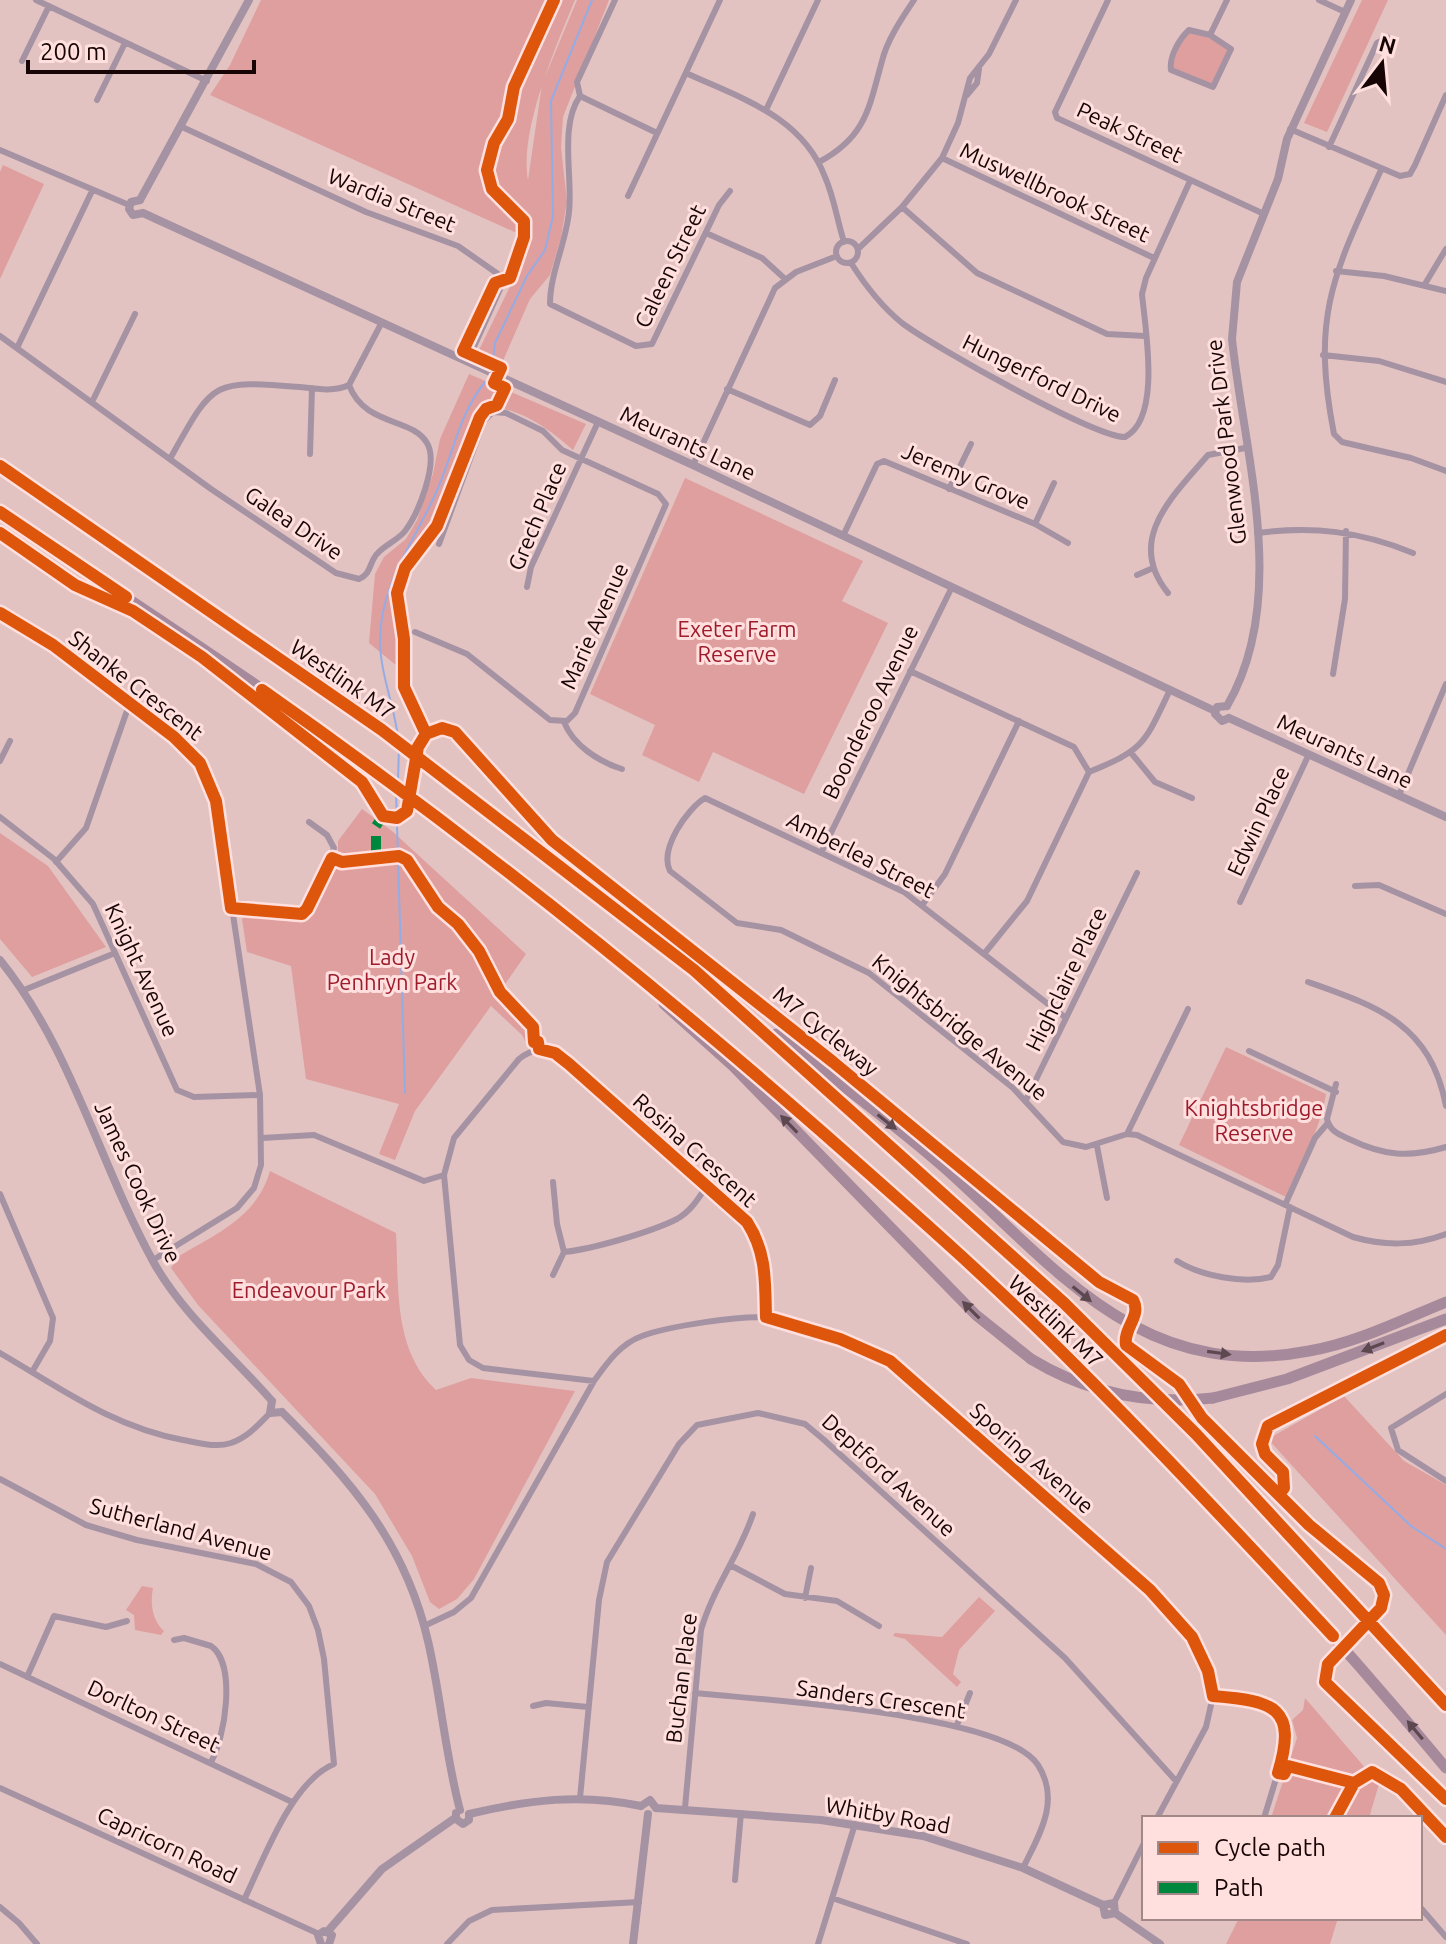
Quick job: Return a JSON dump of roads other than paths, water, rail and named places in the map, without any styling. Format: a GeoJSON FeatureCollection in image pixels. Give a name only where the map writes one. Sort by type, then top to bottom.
{"type":"FeatureCollection","features":[{"type":"Feature","properties":{"kind":"highway","name":"Westlink M7"},"geometry":{"type":"LineString","coordinates":[[0,466],[382,730],[694,970],[1064,1303],[1196,1434],[1446,1705]]}},
{"type":"Feature","properties":{"kind":"highway","name":"Westlink M7"},"geometry":{"type":"LineString","coordinates":[[0,512],[378,771],[745,1064],[1073,1363],[1333,1636],[1446,1768]]}},
{"type":"Feature","properties":{"kind":"highway"},"geometry":{"type":"LineString","coordinates":[[612,955],[733,1066],[976,1315],[1031,1359],[1079,1383],[1123,1395],[1176,1400],[1213,1398],[1287,1379],[1446,1319]]}},
{"type":"Feature","properties":{"kind":"highway"},"geometry":{"type":"LineString","coordinates":[[694,970],[945,1168],[1058,1275],[1113,1316],[1144,1332],[1213,1353],[1278,1355],[1337,1344],[1446,1302]]}},
{"type":"Feature","properties":{"kind":"street"},"geometry":{"type":"LineString","coordinates":[[36,0],[207,81]]}},
{"type":"Feature","properties":{"kind":"street"},"geometry":{"type":"LineString","coordinates":[[0,150],[129,205],[140,200],[249,0]]}},
{"type":"Feature","properties":{"kind":"street"},"geometry":{"type":"LineString","coordinates":[[615,0],[579,76],[580,96],[657,133]]}},
{"type":"Feature","properties":{"kind":"street"},"geometry":{"type":"LineString","coordinates":[[628,196],[720,0]]}},
{"type":"Feature","properties":{"kind":"street"},"geometry":{"type":"LineString","coordinates":[[766,110],[818,0]]}},
{"type":"Feature","properties":{"kind":"street"},"geometry":{"type":"LineString","coordinates":[[819,162],[839,151],[866,117],[877,87],[882,59],[914,0]]}},
{"type":"Feature","properties":{"kind":"street"},"geometry":{"type":"LineString","coordinates":[[693,465],[767,300],[784,278],[837,256],[851,263],[857,258],[858,249],[902,207],[942,158],[967,95],[967,83],[979,69],[1016,0]]}},
{"type":"Feature","properties":{"kind":"street","name":"Peak Street"},"geometry":{"type":"LineString","coordinates":[[1108,0],[1055,112],[1057,118],[1264,214]]}},
{"type":"Feature","properties":{"kind":"street"},"geometry":{"type":"LineString","coordinates":[[1210,35],[1227,0]]}},
{"type":"Feature","properties":{"kind":"street"},"geometry":{"type":"LineString","coordinates":[[1319,0],[1345,12]]}},
{"type":"Feature","properties":{"kind":"street","name":"Glenwood Park Drive"},"geometry":{"type":"LineString","coordinates":[[1227,706],[1252,631],[1257,594],[1257,533],[1231,318],[1237,282],[1278,179],[1290,129],[1351,0]]}},
{"type":"Feature","properties":{"kind":"street"},"geometry":{"type":"LineString","coordinates":[[22,61],[49,6]]}},
{"type":"Feature","properties":{"kind":"street"},"geometry":{"type":"LineString","coordinates":[[1189,30],[1210,35],[1231,49],[1213,87],[1175,74],[1170,62],[1182,36],[1189,30]]}},
{"type":"Feature","properties":{"kind":"street"},"geometry":{"type":"LineString","coordinates":[[1329,147],[1377,43],[1387,37]]}},
{"type":"Feature","properties":{"kind":"street"},"geometry":{"type":"LineString","coordinates":[[97,100],[125,43]]}},
{"type":"Feature","properties":{"kind":"street"},"geometry":{"type":"LineString","coordinates":[[686,73],[766,110],[795,131],[819,162],[844,242]]}},
{"type":"Feature","properties":{"kind":"street"},"geometry":{"type":"LineString","coordinates":[[1290,129],[1381,170],[1400,176],[1410,174],[1446,95]]}},
{"type":"Feature","properties":{"kind":"street","name":"Caleen Street"},"geometry":{"type":"LineString","coordinates":[[580,96],[572,107],[567,228],[550,304],[636,346],[652,344],[730,191]]}},
{"type":"Feature","properties":{"kind":"street","name":"Wardia Street"},"geometry":{"type":"LineString","coordinates":[[180,126],[366,212],[436,236],[488,264],[498,274],[501,287],[467,362]]}},
{"type":"Feature","properties":{"kind":"street","name":"Muswellbrook Street"},"geometry":{"type":"LineString","coordinates":[[942,158],[1154,258]]}},
{"type":"Feature","properties":{"kind":"street"},"geometry":{"type":"LineString","coordinates":[[1381,170],[1336,271],[1324,328],[1323,355],[1334,434],[1342,442],[1411,458],[1446,471]]}},
{"type":"Feature","properties":{"kind":"street","name":"Hungerford Drive"},"geometry":{"type":"LineString","coordinates":[[851,263],[883,306],[919,335],[1034,399],[1117,437],[1131,434],[1144,411],[1148,379],[1142,294],[1154,258],[1190,181]]}},
{"type":"Feature","properties":{"kind":"street"},"geometry":{"type":"LineString","coordinates":[[17,348],[92,191]]}},
{"type":"Feature","properties":{"kind":"street"},"geometry":{"type":"LineString","coordinates":[[140,200],[144,205],[143,213]]}},
{"type":"Feature","properties":{"kind":"street","name":"Meurants Lane"},"geometry":{"type":"LineString","coordinates":[[129,205],[133,215],[143,213],[693,465],[1215,711],[1219,720],[1229,718],[1446,817]]}},
{"type":"Feature","properties":{"kind":"street"},"geometry":{"type":"LineString","coordinates":[[902,207],[966,266],[996,282],[1107,334],[1145,336]]}},
{"type":"Feature","properties":{"kind":"street"},"geometry":{"type":"LineString","coordinates":[[706,233],[762,258],[784,278]]}},
{"type":"Feature","properties":{"kind":"street"},"geometry":{"type":"LineString","coordinates":[[844,242],[854,243],[858,249]]}},
{"type":"Feature","properties":{"kind":"street"},"geometry":{"type":"LineString","coordinates":[[837,256],[837,249],[844,242]]}},
{"type":"Feature","properties":{"kind":"street"},"geometry":{"type":"LineString","coordinates":[[1425,284],[1446,249]]}},
{"type":"Feature","properties":{"kind":"street"},"geometry":{"type":"LineString","coordinates":[[1336,271],[1425,284],[1446,291]]}},
{"type":"Feature","properties":{"kind":"street"},"geometry":{"type":"LineString","coordinates":[[92,402],[135,314]]}},
{"type":"Feature","properties":{"kind":"street"},"geometry":{"type":"LineString","coordinates":[[171,457],[198,406],[221,387],[246,383],[312,388],[349,385],[382,322]]}},
{"type":"Feature","properties":{"kind":"street","name":"Galea Drive"},"geometry":{"type":"LineString","coordinates":[[0,336],[171,457],[211,489],[336,573],[362,578],[376,554],[405,530],[422,501],[429,447],[422,438],[363,408],[349,385]]}},
{"type":"Feature","properties":{"kind":"street"},"geometry":{"type":"LineString","coordinates":[[1323,355],[1379,361],[1446,382]]}},
{"type":"Feature","properties":{"kind":"street"},"geometry":{"type":"LineString","coordinates":[[727,389],[810,425],[817,422],[835,380]]}},
{"type":"Feature","properties":{"kind":"street"},"geometry":{"type":"LineString","coordinates":[[310,454],[312,388]]}},
{"type":"Feature","properties":{"kind":"street"},"geometry":{"type":"LineString","coordinates":[[439,544],[489,414],[502,412],[543,431],[562,450],[581,458],[598,422]]}},
{"type":"Feature","properties":{"kind":"street"},"geometry":{"type":"LineString","coordinates":[[949,489],[971,444]]}},
{"type":"Feature","properties":{"kind":"street"},"geometry":{"type":"LineString","coordinates":[[1168,593],[1153,568],[1149,541],[1160,517],[1208,455],[1245,448]]}},
{"type":"Feature","properties":{"kind":"street","name":"Grech Place"},"geometry":{"type":"LineString","coordinates":[[527,587],[531,567],[581,458]]}},
{"type":"Feature","properties":{"kind":"street","name":"Marie Avenue"},"geometry":{"type":"LineString","coordinates":[[415,632],[467,654],[550,720],[564,722],[575,713],[666,508],[658,494],[581,458]]}},
{"type":"Feature","properties":{"kind":"street","name":"Jeremy Grove"},"geometry":{"type":"LineString","coordinates":[[843,536],[880,462],[889,462],[1035,524],[1068,543]]}},
{"type":"Feature","properties":{"kind":"street"},"geometry":{"type":"LineString","coordinates":[[1035,524],[1054,483]]}},
{"type":"Feature","properties":{"kind":"street"},"geometry":{"type":"LineString","coordinates":[[1257,533],[1292,529],[1346,531],[1413,553]]}},
{"type":"Feature","properties":{"kind":"street"},"geometry":{"type":"LineString","coordinates":[[1333,674],[1345,599],[1346,531]]}},
{"type":"Feature","properties":{"kind":"street"},"geometry":{"type":"LineString","coordinates":[[1137,575],[1153,568]]}},
{"type":"Feature","properties":{"kind":"street","name":"Boonderoo Avenue"},"geometry":{"type":"LineString","coordinates":[[821,853],[952,587]]}},
{"type":"Feature","properties":{"kind":"street","name":"Shanke Crescent"},"geometry":{"type":"LineString","coordinates":[[0,613],[53,645],[190,751],[209,777],[216,801],[260,1095],[261,1165],[254,1188],[237,1208],[153,1260]]}},
{"type":"Feature","properties":{"kind":"street"},"geometry":{"type":"LineString","coordinates":[[910,671],[1074,747],[1089,772]]}},
{"type":"Feature","properties":{"kind":"street"},"geometry":{"type":"LineString","coordinates":[[1399,795],[1446,684]]}},
{"type":"Feature","properties":{"kind":"street"},"geometry":{"type":"LineString","coordinates":[[984,954],[1027,901],[1089,772],[1132,754],[1143,744],[1170,690]]}},
{"type":"Feature","properties":{"kind":"street"},"geometry":{"type":"LineString","coordinates":[[56,862],[86,828],[129,705]]}},
{"type":"Feature","properties":{"kind":"street"},"geometry":{"type":"LineString","coordinates":[[1215,711],[1219,706],[1227,706],[1229,718]]}},
{"type":"Feature","properties":{"kind":"street"},"geometry":{"type":"LineString","coordinates":[[923,904],[945,874],[1019,721]]}},
{"type":"Feature","properties":{"kind":"street"},"geometry":{"type":"LineString","coordinates":[[564,722],[569,735],[602,762],[622,769]]}},
{"type":"Feature","properties":{"kind":"street"},"geometry":{"type":"LineString","coordinates":[[0,761],[10,741]]}},
{"type":"Feature","properties":{"kind":"street"},"geometry":{"type":"LineString","coordinates":[[1132,754],[1155,782],[1192,798]]}},
{"type":"Feature","properties":{"kind":"street","name":"Edwin Place"},"geometry":{"type":"LineString","coordinates":[[1240,902],[1309,754]]}},
{"type":"Feature","properties":{"kind":"street","name":"Amberlea Street"},"geometry":{"type":"LineString","coordinates":[[705,798],[923,904],[1066,1018]]}},
{"type":"Feature","properties":{"kind":"street","name":"Knightsbridge Avenue"},"geometry":{"type":"LineString","coordinates":[[705,798],[693,806],[683,822],[668,855],[670,871],[737,923],[781,930],[858,966],[1026,1100],[1063,1142],[1074,1146],[1097,1146]]}},
{"type":"Feature","properties":{"kind":"street","name":"Knight Avenue"},"geometry":{"type":"LineString","coordinates":[[0,817],[56,862],[93,904],[177,1090],[194,1097],[260,1095]]}},
{"type":"Feature","properties":{"kind":"street"},"geometry":{"type":"LineString","coordinates":[[231,908],[293,915],[307,909],[334,848],[327,835],[309,822]]}},
{"type":"Feature","properties":{"kind":"street","name":"Highclaire Place"},"geometry":{"type":"LineString","coordinates":[[1026,1100],[1137,873]]}},
{"type":"Feature","properties":{"kind":"street"},"geometry":{"type":"LineString","coordinates":[[1355,886],[1379,885],[1446,914]]}},
{"type":"Feature","properties":{"kind":"street"},"geometry":{"type":"LineString","coordinates":[[24,990],[115,953]]}},
{"type":"Feature","properties":{"kind":"street","name":"James Cook Drive"},"geometry":{"type":"LineString","coordinates":[[0,960],[24,990],[47,1029],[153,1260],[192,1317],[272,1401],[280,1402],[282,1412]]}},
{"type":"Feature","properties":{"kind":"street"},"geometry":{"type":"LineString","coordinates":[[1308,982],[1373,1005],[1401,1023],[1433,1060],[1446,1106]]}},
{"type":"Feature","properties":{"kind":"street"},"geometry":{"type":"LineString","coordinates":[[1107,1198],[1097,1146],[1127,1134],[1188,1009]]}},
{"type":"Feature","properties":{"kind":"street","name":"Rosina Crescent"},"geometry":{"type":"LineString","coordinates":[[594,1381],[483,1368],[469,1360],[460,1345],[444,1175],[454,1138],[519,1059],[539,1049],[555,1053],[569,1064],[747,1222],[760,1242],[765,1266],[766,1317]]}},
{"type":"Feature","properties":{"kind":"street"},"geometry":{"type":"LineString","coordinates":[[1249,1051],[1336,1092]]}},
{"type":"Feature","properties":{"kind":"street"},"geometry":{"type":"LineString","coordinates":[[1177,1261],[1192,1270],[1216,1275],[1257,1279],[1271,1277],[1275,1272],[1288,1206],[1315,1138],[1327,1124],[1336,1084]]}},
{"type":"Feature","properties":{"kind":"street"},"geometry":{"type":"LineString","coordinates":[[1327,1124],[1336,1133],[1382,1153],[1418,1155],[1446,1147]]}},
{"type":"Feature","properties":{"kind":"street"},"geometry":{"type":"LineString","coordinates":[[1127,1134],[1353,1237],[1373,1242],[1416,1243],[1446,1234]]}},
{"type":"Feature","properties":{"kind":"street"},"geometry":{"type":"LineString","coordinates":[[262,1138],[314,1135],[424,1181],[444,1175]]}},
{"type":"Feature","properties":{"kind":"street"},"geometry":{"type":"LineString","coordinates":[[553,1182],[557,1224],[564,1252],[553,1275]]}},
{"type":"Feature","properties":{"kind":"street"},"geometry":{"type":"LineString","coordinates":[[564,1252],[584,1250],[677,1219],[695,1206],[706,1187]]}},
{"type":"Feature","properties":{"kind":"street"},"geometry":{"type":"LineString","coordinates":[[0,1194],[53,1318],[50,1341],[32,1372]]}},
{"type":"Feature","properties":{"kind":"street"},"geometry":{"type":"LineString","coordinates":[[1275,1272],[1282,1277]]}},
{"type":"Feature","properties":{"kind":"street","name":"Sporing Avenue"},"geometry":{"type":"LineString","coordinates":[[424,1626],[454,1612],[471,1598],[594,1381],[615,1353],[641,1336],[693,1324],[766,1317],[840,1339],[890,1361],[1150,1590],[1192,1637],[1208,1671],[1213,1696]]}},
{"type":"Feature","properties":{"kind":"street"},"geometry":{"type":"LineString","coordinates":[[0,1353],[124,1425],[208,1445],[228,1444],[241,1439],[270,1413],[272,1401]]}},
{"type":"Feature","properties":{"kind":"street"},"geometry":{"type":"LineString","coordinates":[[1446,1394],[1391,1428],[1398,1450],[1446,1481]]}},
{"type":"Feature","properties":{"kind":"street"},"geometry":{"type":"LineString","coordinates":[[270,1413],[277,1415],[282,1412],[329,1458],[372,1512],[404,1570],[424,1626],[458,1814]]}},
{"type":"Feature","properties":{"kind":"street","name":"Deptford Avenue"},"geometry":{"type":"LineString","coordinates":[[580,1798],[599,1600],[607,1562],[679,1444],[697,1425],[758,1413],[805,1424],[1065,1658],[1176,1781]]}},
{"type":"Feature","properties":{"kind":"street"},"geometry":{"type":"LineString","coordinates":[[0,1492],[2,1480]]}},
{"type":"Feature","properties":{"kind":"street","name":"Sutherland Avenue"},"geometry":{"type":"LineString","coordinates":[[2,1480],[86,1525],[137,1540],[256,1564],[291,1582],[309,1606],[324,1659],[334,1764],[324,1768],[292,1802],[244,1900]]}},
{"type":"Feature","properties":{"kind":"street","name":"Buchan Place"},"geometry":{"type":"LineString","coordinates":[[685,1808],[701,1630],[708,1603],[732,1566],[753,1514]]}},
{"type":"Feature","properties":{"kind":"street"},"geometry":{"type":"LineString","coordinates":[[732,1566],[785,1594],[837,1601],[879,1626]]}},
{"type":"Feature","properties":{"kind":"street"},"geometry":{"type":"LineString","coordinates":[[805,1598],[811,1568]]}},
{"type":"Feature","properties":{"kind":"street"},"geometry":{"type":"LineString","coordinates":[[27,1677],[54,1616],[106,1627],[127,1621]]}},
{"type":"Feature","properties":{"kind":"street"},"geometry":{"type":"LineString","coordinates":[[174,1640],[184,1638],[211,1646],[220,1661],[227,1709],[224,1732],[211,1762]]}},
{"type":"Feature","properties":{"kind":"street","name":"Dorlton Street"},"geometry":{"type":"LineString","coordinates":[[0,1664],[292,1802]]}},
{"type":"Feature","properties":{"kind":"street","name":"Sanders Crescent"},"geometry":{"type":"LineString","coordinates":[[695,1693],[957,1725],[1000,1739],[1037,1763],[1047,1785],[1048,1811],[1023,1868]]}},
{"type":"Feature","properties":{"kind":"street"},"geometry":{"type":"LineString","coordinates":[[957,1725],[970,1693]]}},
{"type":"Feature","properties":{"kind":"street"},"geometry":{"type":"LineString","coordinates":[[1158,1816],[1206,1727],[1213,1696],[1248,1699],[1269,1706],[1283,1719],[1286,1746],[1265,1816]]}},
{"type":"Feature","properties":{"kind":"street"},"geometry":{"type":"LineString","coordinates":[[533,1706],[546,1703],[588,1707]]}},
{"type":"Feature","properties":{"kind":"street","name":"Capricorn Road"},"geometry":{"type":"LineString","coordinates":[[0,1788],[244,1900],[323,1932]]}},
{"type":"Feature","properties":{"kind":"street"},"geometry":{"type":"LineString","coordinates":[[321,1944],[323,1932],[382,1869],[458,1814],[530,1800],[580,1798]]}},
{"type":"Feature","properties":{"kind":"street","name":"Whitby Road"},"geometry":{"type":"LineString","coordinates":[[580,1798],[641,1806],[650,1800],[652,1811],[685,1808],[741,1813],[855,1824],[923,1836],[1023,1868],[1103,1905],[1105,1915],[1115,1913]]}},
{"type":"Feature","properties":{"kind":"street"},"geometry":{"type":"LineString","coordinates":[[633,1944],[652,1811]]}},
{"type":"Feature","properties":{"kind":"street"},"geometry":{"type":"LineString","coordinates":[[735,1880],[741,1813]]}},
{"type":"Feature","properties":{"kind":"street"},"geometry":{"type":"LineString","coordinates":[[818,1944],[855,1824]]}},
{"type":"Feature","properties":{"kind":"street"},"geometry":{"type":"LineString","coordinates":[[1142,1847],[1114,1903],[1115,1913],[1160,1944]]}},
{"type":"Feature","properties":{"kind":"street"},"geometry":{"type":"LineString","coordinates":[[832,1898],[967,1944]]}},
{"type":"Feature","properties":{"kind":"street"},"geometry":{"type":"LineString","coordinates":[[447,1944],[469,1921],[492,1910],[639,1902]]}},
{"type":"Feature","properties":{"kind":"street"},"geometry":{"type":"LineString","coordinates":[[1103,1905],[1114,1903]]}},
{"type":"Feature","properties":{"kind":"street"},"geometry":{"type":"LineString","coordinates":[[0,1907],[37,1944]]}},
{"type":"Feature","properties":{"kind":"street"},"geometry":{"type":"LineString","coordinates":[[1422,1909],[1446,1937]]}},
{"type":"Feature","properties":{"kind":"street"},"geometry":{"type":"LineString","coordinates":[[0,1922],[8,1913]]}},
{"type":"Feature","properties":{"kind":"street"},"geometry":{"type":"LineString","coordinates":[[323,1932],[332,1937],[329,1944]]}},
{"type":"Feature","properties":{"kind":"waterway"},"geometry":{"type":"LineString","coordinates":[[493,361],[495,343],[527,276],[545,250],[553,216],[551,101],[592,0]]}},
{"type":"Feature","properties":{"kind":"waterway"},"geometry":{"type":"LineString","coordinates":[[398,737],[381,652],[386,599],[401,561],[438,488],[463,420],[485,382]]}},
{"type":"Feature","properties":{"kind":"waterway"},"geometry":{"type":"LineString","coordinates":[[398,781],[399,747]]}},
{"type":"Feature","properties":{"kind":"waterway"},"geometry":{"type":"LineString","coordinates":[[396,791],[405,1093]]}},
{"type":"Feature","properties":{"kind":"waterway"},"geometry":{"type":"LineString","coordinates":[[1315,1436],[1411,1526],[1446,1549]]}},
{"type":"Feature","properties":{"kind":"park label","name":"Exeter Farm Reserve"},"geometry":{"type":"Point","coordinates":[737,642]}},
{"type":"Feature","properties":{"kind":"park label","name":"Lady Penhryn Park"},"geometry":{"type":"Point","coordinates":[392,970]}},
{"type":"Feature","properties":{"kind":"park label","name":"Knightsbridge Reserve"},"geometry":{"type":"Point","coordinates":[1254,1120]}},
{"type":"Feature","properties":{"kind":"park label","name":"Endeavour Park"},"geometry":{"type":"Point","coordinates":[309,1290]}}]}
